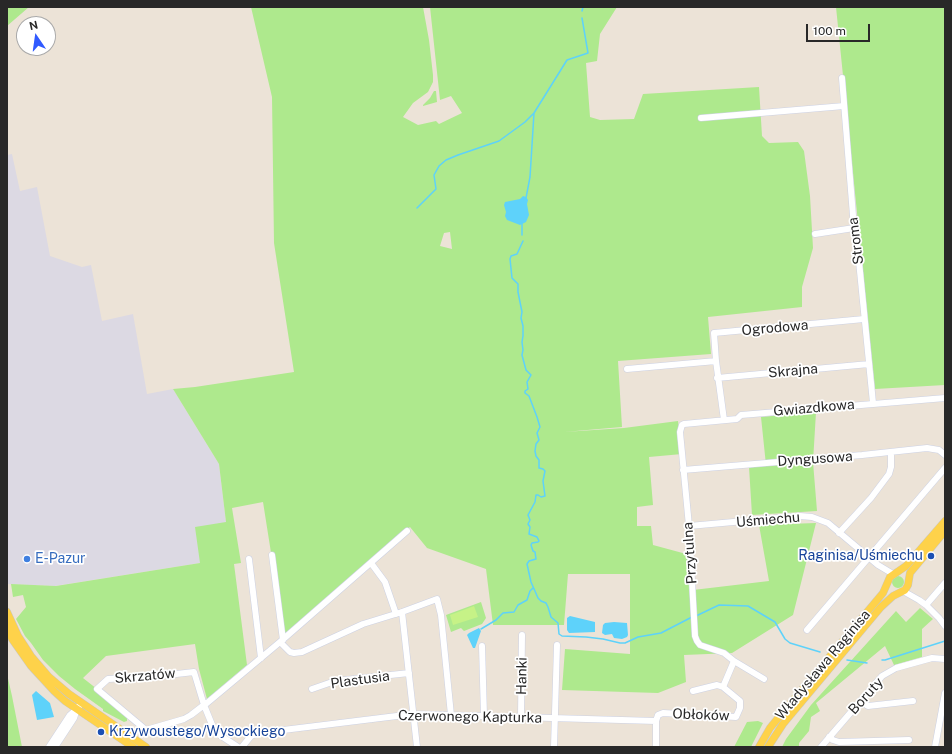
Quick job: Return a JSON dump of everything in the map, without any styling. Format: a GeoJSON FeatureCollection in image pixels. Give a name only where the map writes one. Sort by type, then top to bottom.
{"type":"FeatureCollection","features":[{"type":"Feature","properties":{"kind":"main road","name":"Władysława Raginisa"},"geometry":{"type":"LineString","coordinates":[[759,747],[775,722],[883,593],[891,577],[906,566],[945,521]]}},
{"type":"Feature","properties":{"kind":"main road"},"geometry":{"type":"LineString","coordinates":[[908,583],[904,575],[891,577],[889,588],[892,591],[901,592],[908,583],[910,573],[945,531]]}},
{"type":"Feature","properties":{"kind":"main road","name":"Władysława Raginisa"},"geometry":{"type":"LineString","coordinates":[[768,747],[783,724],[882,607],[890,598],[901,592]]}},
{"type":"Feature","properties":{"kind":"main road"},"geometry":{"type":"LineString","coordinates":[[7,612],[18,636],[41,669],[81,703],[146,747]]}},
{"type":"Feature","properties":{"kind":"main road"},"geometry":{"type":"LineString","coordinates":[[7,627],[12,639],[31,666],[54,691],[77,709],[133,747]]}},
{"type":"Feature","properties":{"kind":"street","name":"Stroma"},"geometry":{"type":"LineString","coordinates":[[842,78],[854,228],[858,251],[873,403]]}},
{"type":"Feature","properties":{"kind":"street"},"geometry":{"type":"LineString","coordinates":[[701,118],[844,106]]}},
{"type":"Feature","properties":{"kind":"street"},"geometry":{"type":"LineString","coordinates":[[815,234],[854,228]]}},
{"type":"Feature","properties":{"kind":"street","name":"Ogrodowa"},"geometry":{"type":"LineString","coordinates":[[724,420],[717,378],[714,334],[864,319]]}},
{"type":"Feature","properties":{"kind":"street"},"geometry":{"type":"LineString","coordinates":[[627,369],[716,361]]}},
{"type":"Feature","properties":{"kind":"street","name":"Skrajna"},"geometry":{"type":"LineString","coordinates":[[717,378],[869,364]]}},
{"type":"Feature","properties":{"kind":"street","name":"Gwiazdkowa"},"geometry":{"type":"LineString","coordinates":[[684,424],[737,419],[742,415],[945,398]]}},
{"type":"Feature","properties":{"kind":"street","name":"Przytulna"},"geometry":{"type":"LineString","coordinates":[[684,424],[680,429],[689,526],[696,639],[698,644],[724,653],[734,661]]}},
{"type":"Feature","properties":{"kind":"street","name":"Dyngusowa"},"geometry":{"type":"LineString","coordinates":[[683,470],[932,448],[939,450],[945,455]]}},
{"type":"Feature","properties":{"kind":"street"},"geometry":{"type":"LineString","coordinates":[[839,533],[889,474],[891,467],[891,452]]}},
{"type":"Feature","properties":{"kind":"street"},"geometry":{"type":"LineString","coordinates":[[807,630],[945,468]]}},
{"type":"Feature","properties":{"kind":"street","name":"Uśmiechu"},"geometry":{"type":"LineString","coordinates":[[689,526],[806,516],[828,523],[891,577]]}},
{"type":"Feature","properties":{"kind":"street","name":"Skrzatów"},"geometry":{"type":"LineString","coordinates":[[204,705],[194,672],[150,678],[108,679],[97,689],[146,730],[184,720],[204,705],[282,641],[407,531]]}},
{"type":"Feature","properties":{"kind":"street"},"geometry":{"type":"LineString","coordinates":[[272,555],[282,641],[290,652],[302,652],[363,624],[437,599],[442,615],[450,715]]}},
{"type":"Feature","properties":{"kind":"street"},"geometry":{"type":"LineString","coordinates":[[249,559],[261,658]]}},
{"type":"Feature","properties":{"kind":"street"},"geometry":{"type":"LineString","coordinates":[[371,563],[385,582],[399,613],[417,747]]}},
{"type":"Feature","properties":{"kind":"street"},"geometry":{"type":"LineString","coordinates":[[908,583],[919,600]]}},
{"type":"Feature","properties":{"kind":"street"},"geometry":{"type":"LineString","coordinates":[[926,605],[945,583]]}},
{"type":"Feature","properties":{"kind":"street"},"geometry":{"type":"LineString","coordinates":[[901,592],[919,600],[926,605],[945,626]]}},
{"type":"Feature","properties":{"kind":"street","name":"Hanki"},"geometry":{"type":"LineString","coordinates":[[521,717],[522,635]]}},
{"type":"Feature","properties":{"kind":"street"},"geometry":{"type":"LineString","coordinates":[[554,747],[557,645]]}},
{"type":"Feature","properties":{"kind":"street"},"geometry":{"type":"LineString","coordinates":[[482,646],[484,716]]}},
{"type":"Feature","properties":{"kind":"street","name":"Boruty"},"geometry":{"type":"LineString","coordinates":[[821,747],[882,676],[896,668],[932,658],[945,659]]}},
{"type":"Feature","properties":{"kind":"street"},"geometry":{"type":"LineString","coordinates":[[734,661],[764,679]]}},
{"type":"Feature","properties":{"kind":"street","name":"Obłoków"},"geometry":{"type":"LineString","coordinates":[[723,687],[734,661]]}},
{"type":"Feature","properties":{"kind":"street","name":"Plastusia"},"geometry":{"type":"LineString","coordinates":[[312,689],[334,681],[408,673]]}},
{"type":"Feature","properties":{"kind":"street","name":"Obłoków"},"geometry":{"type":"LineString","coordinates":[[656,721],[658,716],[663,713],[736,717],[740,708],[740,701],[723,687],[717,685],[693,691]]}},
{"type":"Feature","properties":{"kind":"street"},"geometry":{"type":"LineString","coordinates":[[936,747],[945,693]]}},
{"type":"Feature","properties":{"kind":"street"},"geometry":{"type":"LineString","coordinates":[[860,701],[868,706],[913,701]]}},
{"type":"Feature","properties":{"kind":"street"},"geometry":{"type":"LineString","coordinates":[[55,747],[74,718],[81,703]]}},
{"type":"Feature","properties":{"kind":"street"},"geometry":{"type":"LineString","coordinates":[[204,705],[215,732],[238,747]]}},
{"type":"Feature","properties":{"kind":"street"},"geometry":{"type":"LineString","coordinates":[[49,747],[70,715],[77,709]]}},
{"type":"Feature","properties":{"kind":"street","name":"Czerwonego Kapturka"},"geometry":{"type":"LineString","coordinates":[[242,747],[251,736],[259,733],[413,714],[656,721]]}},
{"type":"Feature","properties":{"kind":"street"},"geometry":{"type":"LineString","coordinates":[[656,721],[656,747]]}},
{"type":"Feature","properties":{"kind":"street"},"geometry":{"type":"LineString","coordinates":[[829,738],[839,742],[909,740]]}},
{"type":"Feature","properties":{"kind":"shaded area"},"geometry":{"type":"Polygon","coordinates":[[[12,154],[20,191],[37,187],[50,256],[82,267],[91,265],[102,321],[133,314],[147,394],[173,389],[219,464],[226,522],[200,563],[55,586],[7,584],[7,155],[12,154]]]}},
{"type":"Feature","properties":{"kind":"green space"},"geometry":{"type":"Polygon","coordinates":[[[7,7],[29,7],[19,16],[16,16],[16,18],[7,26],[7,7]]]}},
{"type":"Feature","properties":{"kind":"green space"},"geometry":{"type":"Polygon","coordinates":[[[251,7],[423,7],[429,40],[433,82],[428,92],[413,103],[403,117],[418,125],[436,121],[439,124],[462,113],[451,96],[440,100],[430,7],[617,7],[600,34],[597,61],[586,63],[590,117],[600,120],[634,119],[643,94],[759,87],[762,136],[769,143],[798,142],[804,151],[810,196],[813,248],[802,287],[802,307],[708,317],[711,354],[618,361],[622,427],[564,432],[624,428],[678,421],[682,454],[649,457],[653,505],[637,507],[637,526],[651,526],[653,545],[690,555],[693,590],[769,581],[759,525],[816,523],[793,615],[732,653],[684,655],[686,682],[658,693],[562,690],[565,649],[630,654],[630,574],[568,574],[564,625],[493,625],[486,569],[427,548],[410,527],[284,635],[263,502],[232,508],[241,563],[234,564],[247,665],[207,699],[199,669],[195,644],[106,656],[83,678],[97,689],[127,718],[127,721],[124,722],[103,711],[103,709],[59,676],[43,660],[25,636],[16,619],[26,607],[23,595],[13,597],[11,584],[56,586],[200,563],[195,527],[226,522],[219,464],[173,389],[294,372],[274,243],[272,97],[251,7]],[[450,232],[444,233],[440,246],[452,249],[450,232]]]}},
{"type":"Feature","properties":{"kind":"green space"},"geometry":{"type":"Polygon","coordinates":[[[836,7],[945,7],[945,385],[875,389],[836,7]]]}},
{"type":"Feature","properties":{"kind":"green space"},"geometry":{"type":"Polygon","coordinates":[[[434,91],[436,91],[437,102],[423,106],[430,98],[434,91]]]}},
{"type":"Feature","properties":{"kind":"green space"},"geometry":{"type":"Polygon","coordinates":[[[816,412],[813,462],[817,511],[752,515],[749,467],[766,465],[761,417],[816,412]]]}},
{"type":"Feature","properties":{"kind":"green space"},"geometry":{"type":"Polygon","coordinates":[[[896,576],[900,576],[904,582],[900,588],[896,588],[892,584],[892,580],[896,576]]]}},
{"type":"Feature","properties":{"kind":"green space"},"geometry":{"type":"Polygon","coordinates":[[[481,602],[486,618],[482,624],[464,631],[461,628],[451,632],[446,615],[481,602]]]}},
{"type":"Feature","properties":{"kind":"green space"},"geometry":{"type":"Polygon","coordinates":[[[474,606],[478,617],[453,625],[450,615],[474,606]]]}},
{"type":"Feature","properties":{"kind":"green space"},"geometry":{"type":"Polygon","coordinates":[[[920,608],[933,619],[922,629],[922,657],[894,665],[885,646],[816,703],[820,711],[811,717],[809,731],[799,743],[799,747],[782,747],[786,739],[811,705],[896,611],[906,622],[920,608]]]}},
{"type":"Feature","properties":{"kind":"green space"},"geometry":{"type":"Polygon","coordinates":[[[7,674],[12,696],[22,747],[7,747],[7,674]]]}},
{"type":"Feature","properties":{"kind":"green space"},"geometry":{"type":"Polygon","coordinates":[[[758,721],[763,723],[751,747],[734,747],[747,722],[758,721]]]}},
{"type":"Feature","properties":{"kind":"water"},"geometry":{"type":"Polygon","coordinates":[[[523,196],[528,200],[527,204],[529,215],[526,222],[520,225],[507,220],[504,205],[505,202],[520,199],[523,196]]]}},
{"type":"Feature","properties":{"kind":"water"},"geometry":{"type":"Polygon","coordinates":[[[570,616],[595,622],[595,632],[569,633],[567,630],[567,618],[570,616]]]}},
{"type":"Feature","properties":{"kind":"water"},"geometry":{"type":"Polygon","coordinates":[[[605,623],[627,623],[627,637],[622,639],[614,638],[612,634],[605,635],[602,633],[603,625],[605,623]]]}},
{"type":"Feature","properties":{"kind":"water"},"geometry":{"type":"Polygon","coordinates":[[[479,628],[481,631],[475,648],[473,648],[467,635],[479,628]]]}},
{"type":"Feature","properties":{"kind":"water"},"geometry":{"type":"Polygon","coordinates":[[[36,691],[50,703],[54,717],[37,720],[32,695],[36,691]]]}},
{"type":"Feature","properties":{"kind":"waterway"},"geometry":{"type":"LineString","coordinates":[[582,11],[583,7]]}},
{"type":"Feature","properties":{"kind":"waterway"},"geometry":{"type":"LineString","coordinates":[[526,198],[530,177],[534,113],[567,60],[588,53],[582,18]]}},
{"type":"Feature","properties":{"kind":"waterway"},"geometry":{"type":"LineString","coordinates":[[417,208],[436,189],[434,175],[439,166],[446,160],[499,141],[525,122],[534,113]]}},
{"type":"Feature","properties":{"kind":"waterway"},"geometry":{"type":"LineString","coordinates":[[522,223],[522,235]]}},
{"type":"Feature","properties":{"kind":"waterway"},"geometry":{"type":"LineString","coordinates":[[523,241],[517,254],[511,256],[510,259],[512,278],[518,284],[522,312],[522,355],[526,370],[531,375],[527,382],[528,389],[525,393],[529,396],[540,427],[537,433],[539,440],[536,444],[535,451],[539,460],[539,468],[545,471],[543,481],[545,496],[541,497],[536,495],[535,502],[528,515],[530,520],[528,524],[530,527],[529,534],[537,537],[539,541],[532,543],[531,545],[533,551],[535,552],[536,559],[529,561],[527,564],[531,582],[538,598],[546,603],[551,617],[558,623],[559,634],[562,636],[586,637],[625,643],[638,637],[661,633],[692,617]]}},
{"type":"Feature","properties":{"kind":"waterway"},"geometry":{"type":"LineString","coordinates":[[481,629],[496,620],[503,613],[514,612],[518,605],[527,600],[530,591],[533,588]]}},
{"type":"Feature","properties":{"kind":"waterway"},"geometry":{"type":"LineString","coordinates":[[696,616],[719,605],[748,606],[775,622],[785,639],[790,643],[820,652]]}},
{"type":"Feature","properties":{"kind":"waterway"},"geometry":{"type":"LineString","coordinates":[[882,660],[945,641]]}},
{"type":"Feature","properties":{"kind":"waterway"},"geometry":{"type":"LineString","coordinates":[[847,660],[867,663]]}},
{"type":"Feature","properties":{"kind":"place","name":"Raginisa/Uśmiechu"},"geometry":{"type":"Point","coordinates":[931,556]}},
{"type":"Feature","properties":{"kind":"place","name":"E-Pazur"},"geometry":{"type":"Point","coordinates":[27,559]}},
{"type":"Feature","properties":{"kind":"place","name":"Krzywoustego/Wysockiego"},"geometry":{"type":"Point","coordinates":[101,732]}}]}
